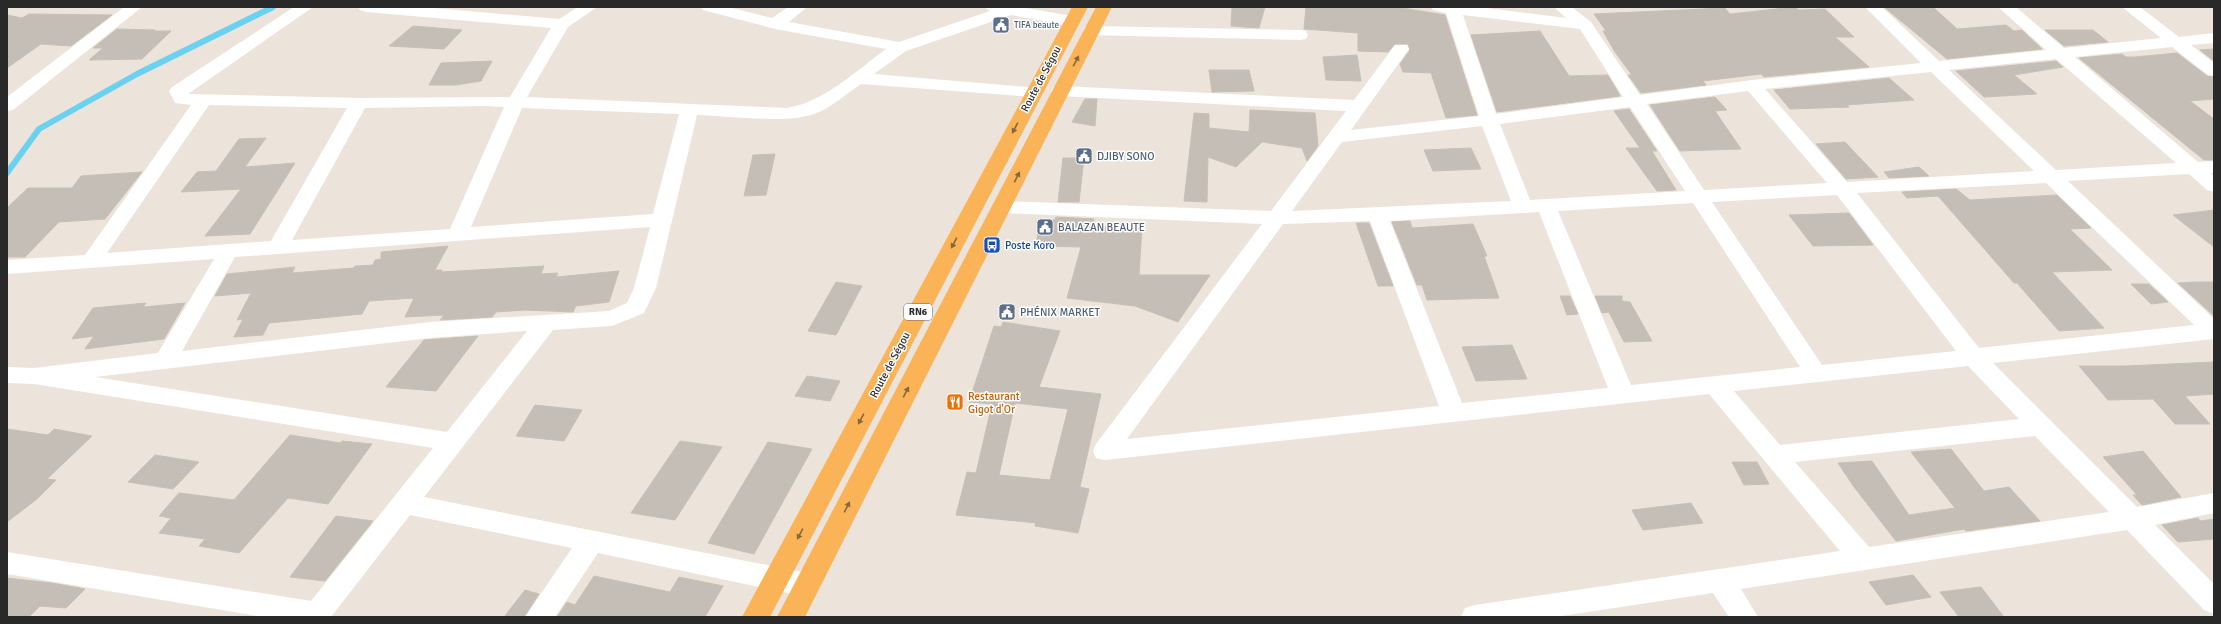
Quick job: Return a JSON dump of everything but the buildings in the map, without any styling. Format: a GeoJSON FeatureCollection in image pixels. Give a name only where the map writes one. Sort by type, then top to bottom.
{"type":"FeatureCollection","features":[{"type":"Feature","properties":{"kind":"highway","name":"Route de Ségou"},"geometry":{"type":"LineString","coordinates":[[791,617],[1104,7]]}},
{"type":"Feature","properties":{"kind":"highway","name":"Route de Ségou"},"geometry":{"type":"LineString","coordinates":[[756,617],[1076,14]]}},
{"type":"Feature","properties":{"kind":"street"},"geometry":{"type":"LineString","coordinates":[[8,104],[134,7]]}},
{"type":"Feature","properties":{"kind":"street"},"geometry":{"type":"LineString","coordinates":[[305,7],[178,91],[181,99],[203,101],[359,103],[515,103],[786,113],[808,110],[857,78],[900,47],[999,9],[1076,14]]}},
{"type":"Feature","properties":{"kind":"street"},"geometry":{"type":"LineString","coordinates":[[366,7],[562,24]]}},
{"type":"Feature","properties":{"kind":"street"},"geometry":{"type":"LineString","coordinates":[[457,235],[515,103],[562,24],[589,7]]}},
{"type":"Feature","properties":{"kind":"street"},"geometry":{"type":"LineString","coordinates":[[709,7],[775,24],[900,47]]}},
{"type":"Feature","properties":{"kind":"street"},"geometry":{"type":"LineString","coordinates":[[775,24],[799,7]]}},
{"type":"Feature","properties":{"kind":"street"},"geometry":{"type":"LineString","coordinates":[[1562,7],[1585,24],[1816,374]]}},
{"type":"Feature","properties":{"kind":"street"},"geometry":{"type":"LineString","coordinates":[[1873,7],[1934,67],[2214,331]]}},
{"type":"Feature","properties":{"kind":"street"},"geometry":{"type":"LineString","coordinates":[[2006,7],[2191,168],[2214,186]]}},
{"type":"Feature","properties":{"kind":"street"},"geometry":{"type":"LineString","coordinates":[[2130,7],[2214,71]]}},
{"type":"Feature","properties":{"kind":"street"},"geometry":{"type":"LineString","coordinates":[[1523,207],[1445,8],[1585,24]]}},
{"type":"Feature","properties":{"kind":"street"},"geometry":{"type":"LineString","coordinates":[[1091,31],[1300,35]]}},
{"type":"Feature","properties":{"kind":"street"},"geometry":{"type":"LineString","coordinates":[[1336,137],[1489,120],[1634,100],[1752,86],[2214,38]]}},
{"type":"Feature","properties":{"kind":"street"},"geometry":{"type":"LineString","coordinates":[[1401,49],[1105,452],[2214,331]]}},
{"type":"Feature","properties":{"kind":"street"},"geometry":{"type":"LineString","coordinates":[[857,78],[1034,92]]}},
{"type":"Feature","properties":{"kind":"street"},"geometry":{"type":"LineString","coordinates":[[1752,86],[1842,188],[1973,357],[2214,602]]}},
{"type":"Feature","properties":{"kind":"street"},"geometry":{"type":"LineString","coordinates":[[1060,91],[1358,106]]}},
{"type":"Feature","properties":{"kind":"street"},"geometry":{"type":"LineString","coordinates":[[91,262],[203,101]]}},
{"type":"Feature","properties":{"kind":"street"},"geometry":{"type":"LineString","coordinates":[[277,249],[359,103]]}},
{"type":"Feature","properties":{"kind":"street"},"geometry":{"type":"LineString","coordinates":[[34,376],[430,330],[612,318],[636,308],[645,288],[689,110]]}},
{"type":"Feature","properties":{"kind":"street"},"geometry":{"type":"LineString","coordinates":[[1002,207],[1276,218],[1378,215],[2214,167]]}},
{"type":"Feature","properties":{"kind":"street"},"geometry":{"type":"LineString","coordinates":[[1546,205],[1623,395]]}},
{"type":"Feature","properties":{"kind":"street"},"geometry":{"type":"LineString","coordinates":[[1378,215],[1454,414]]}},
{"type":"Feature","properties":{"kind":"street"},"geometry":{"type":"LineString","coordinates":[[7,267],[277,249],[662,220]]}},
{"type":"Feature","properties":{"kind":"street"},"geometry":{"type":"LineString","coordinates":[[165,361],[228,252]]}},
{"type":"Feature","properties":{"kind":"street"},"geometry":{"type":"LineString","coordinates":[[7,563],[316,616],[547,322]]}},
{"type":"Feature","properties":{"kind":"street"},"geometry":{"type":"LineString","coordinates":[[7,375],[34,376],[452,442]]}},
{"type":"Feature","properties":{"kind":"street"},"geometry":{"type":"LineString","coordinates":[[1715,385],[1863,559]]}},
{"type":"Feature","properties":{"kind":"street"},"geometry":{"type":"LineString","coordinates":[[1775,455],[2041,426]]}},
{"type":"Feature","properties":{"kind":"street"},"geometry":{"type":"LineString","coordinates":[[404,503],[807,585]]}},
{"type":"Feature","properties":{"kind":"street"},"geometry":{"type":"LineString","coordinates":[[1474,617],[2132,518],[2214,503]]}},
{"type":"Feature","properties":{"kind":"street"},"geometry":{"type":"LineString","coordinates":[[539,617],[592,541]]}},
{"type":"Feature","properties":{"kind":"street"},"geometry":{"type":"LineString","coordinates":[[1720,580],[1744,617]]}},
{"type":"Feature","properties":{"kind":"waterway"},"geometry":{"type":"LineString","coordinates":[[7,173],[39,129],[137,74],[273,7]]}},
{"type":"Feature","properties":{"kind":"place","name":"TIFA beaute"},"geometry":{"type":"Point","coordinates":[1001,25]}},
{"type":"Feature","properties":{"kind":"place","name":"DJIBY SONO"},"geometry":{"type":"Point","coordinates":[1084,156]}},
{"type":"Feature","properties":{"kind":"place","name":"BALAZAN BEAUTE"},"geometry":{"type":"Point","coordinates":[1045,227]}},
{"type":"Feature","properties":{"kind":"place","name":"Poste Koro"},"geometry":{"type":"Point","coordinates":[992,245]}},
{"type":"Feature","properties":{"kind":"place","name":"PHÉNIX MARKET"},"geometry":{"type":"Point","coordinates":[1007,312]}},
{"type":"Feature","properties":{"kind":"place","name":"Restaurant Gigot d'Or"},"geometry":{"type":"Point","coordinates":[955,402]}}]}
